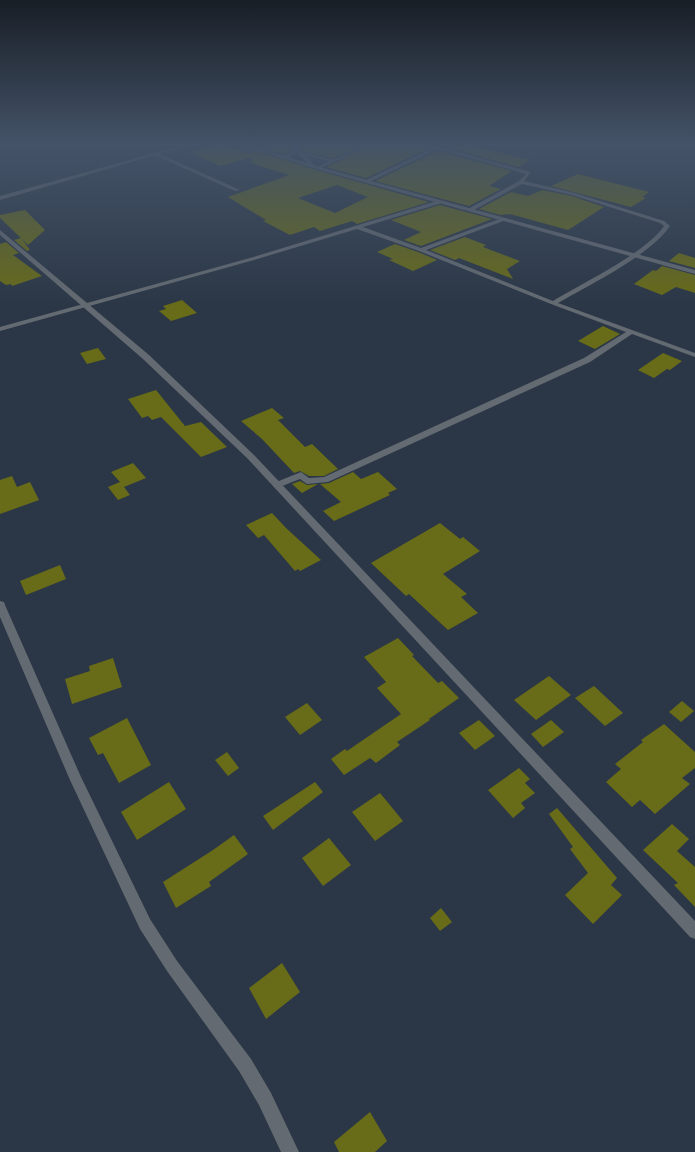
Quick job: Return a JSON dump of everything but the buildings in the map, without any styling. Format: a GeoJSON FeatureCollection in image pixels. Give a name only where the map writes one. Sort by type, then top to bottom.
{"type":"FeatureCollection","features":[{"type":"Feature","properties":{"kind":"street"},"geometry":{"type":"LineString","coordinates":[[429,199],[695,272]]}},
{"type":"Feature","properties":{"kind":"street"},"geometry":{"type":"LineString","coordinates":[[470,210],[490,199]]}},
{"type":"Feature","properties":{"kind":"street"},"geometry":{"type":"LineString","coordinates":[[553,303],[633,255],[662,234],[668,226],[662,222],[589,199]]}},
{"type":"Feature","properties":{"kind":"street"},"geometry":{"type":"LineString","coordinates":[[0,329],[252,259],[440,202]]}},
{"type":"Feature","properties":{"kind":"street"},"geometry":{"type":"LineString","coordinates":[[421,250],[504,220]]}},
{"type":"Feature","properties":{"kind":"street"},"geometry":{"type":"LineString","coordinates":[[357,227],[421,250],[553,303],[695,355]]}},
{"type":"Feature","properties":{"kind":"street"},"geometry":{"type":"LineString","coordinates":[[0,232],[195,402],[277,485],[477,697],[695,932]]}},
{"type":"Feature","properties":{"kind":"street"},"geometry":{"type":"LineString","coordinates":[[277,485],[301,475],[307,480],[325,480],[587,360],[631,332]]}},
{"type":"Feature","properties":{"kind":"street"},"geometry":{"type":"LineString","coordinates":[[0,605],[76,780],[145,924],[172,966],[245,1065],[266,1099],[290,1152]]}}]}
